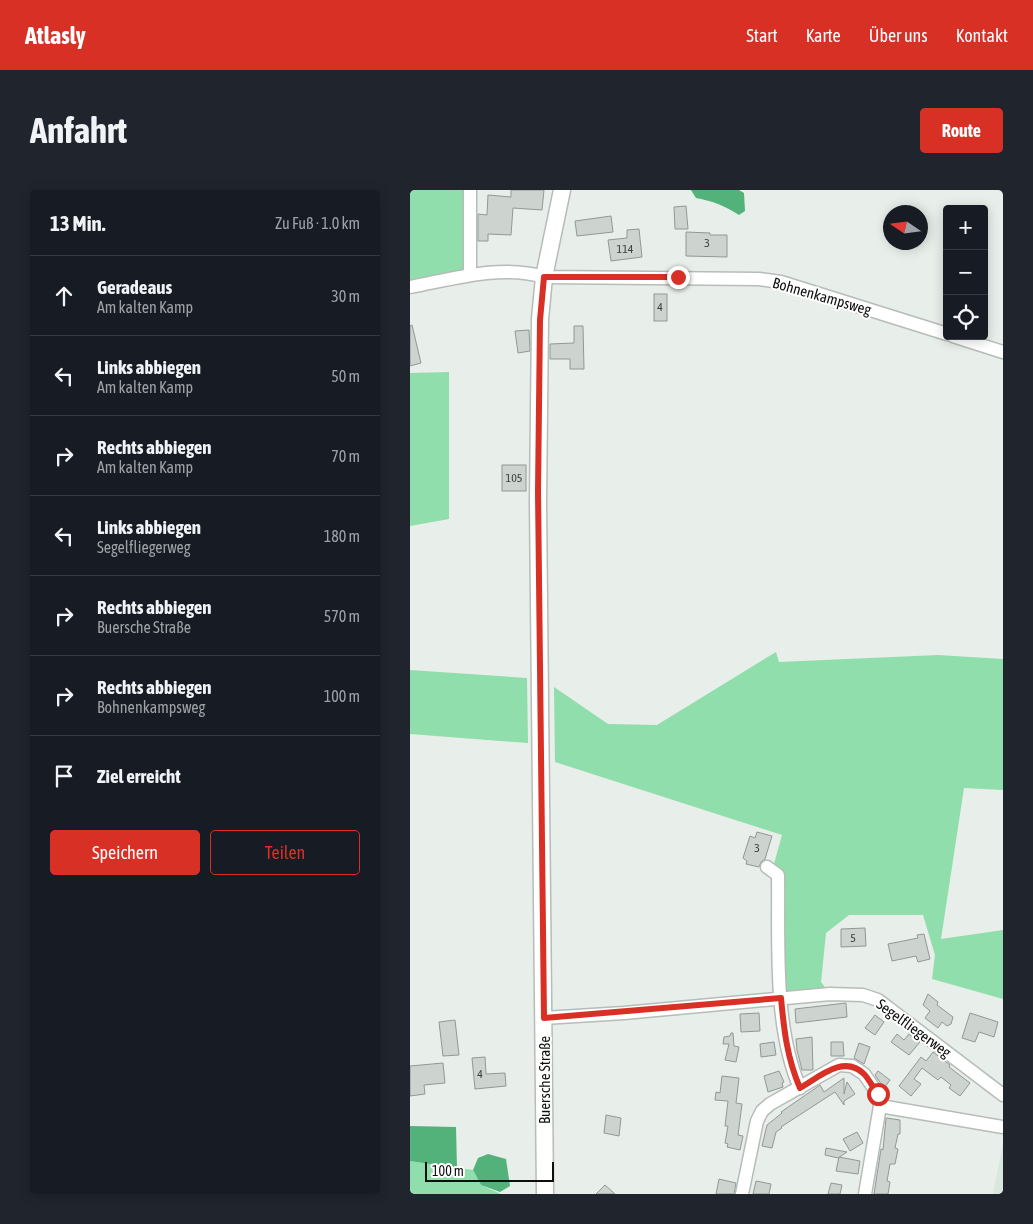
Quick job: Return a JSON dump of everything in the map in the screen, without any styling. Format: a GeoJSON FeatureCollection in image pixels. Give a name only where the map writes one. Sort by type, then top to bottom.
{"type":"FeatureCollection","features":[{"type":"Feature","properties":{"kind":"main road","name":"Buersche Straße"},"geometry":{"type":"LineString","coordinates":[[545,1194],[538,491],[540,320],[544,277],[562,190]]}},
{"type":"Feature","properties":{"kind":"street"},"geometry":{"type":"LineString","coordinates":[[470,190],[470,275]]}},
{"type":"Feature","properties":{"kind":"street"},"geometry":{"type":"LineString","coordinates":[[410,287],[470,275],[508,272],[532,273],[544,277]]}},
{"type":"Feature","properties":{"kind":"street","name":"Bohnenkampsweg"},"geometry":{"type":"LineString","coordinates":[[544,277],[686,277],[759,279],[781,282],[943,333]]}},
{"type":"Feature","properties":{"kind":"street"},"geometry":{"type":"LineString","coordinates":[[966,340],[1003,352]]}},
{"type":"Feature","properties":{"kind":"street"},"geometry":{"type":"LineString","coordinates":[[767,867],[778,875],[781,998],[785,1043],[792,1069],[800,1088]]}},
{"type":"Feature","properties":{"kind":"street","name":"Segelfliegerweg"},"geometry":{"type":"LineString","coordinates":[[544,1018],[830,994],[862,995],[878,1000],[1003,1095]]}},
{"type":"Feature","properties":{"kind":"street"},"geometry":{"type":"LineString","coordinates":[[742,1194],[757,1121],[762,1111],[839,1065],[852,1066],[864,1074],[878,1094],[880,1106],[865,1194]]}},
{"type":"Feature","properties":{"kind":"street"},"geometry":{"type":"LineString","coordinates":[[880,1106],[1003,1127]]}},
{"type":"Feature","properties":{"kind":"shaded area"},"geometry":{"type":"Polygon","coordinates":[[[410,190],[470,190],[470,275],[410,287],[410,190]]]}},
{"type":"Feature","properties":{"kind":"shaded area"},"geometry":{"type":"Polygon","coordinates":[[[691,190],[739,190],[744,193],[745,211],[739,215],[719,204],[696,198],[691,190]]]}},
{"type":"Feature","properties":{"kind":"shaded area"},"geometry":{"type":"Polygon","coordinates":[[[449,372],[449,519],[410,526],[410,373],[449,372]]]}},
{"type":"Feature","properties":{"kind":"shaded area"},"geometry":{"type":"Polygon","coordinates":[[[776,652],[779,662],[938,655],[1003,659],[1003,790],[964,788],[941,939],[1003,930],[1003,999],[932,979],[935,955],[923,915],[849,915],[826,933],[821,982],[830,994],[781,998],[772,871],[782,835],[555,762],[554,687],[608,724],[657,725],[776,652]]]}},
{"type":"Feature","properties":{"kind":"shaded area"},"geometry":{"type":"Polygon","coordinates":[[[410,670],[527,678],[528,743],[410,734],[410,670]]]}},
{"type":"Feature","properties":{"kind":"shaded area"},"geometry":{"type":"Polygon","coordinates":[[[410,1126],[456,1127],[457,1168],[410,1161],[410,1126]]]}},
{"type":"Feature","properties":{"kind":"shaded area"},"geometry":{"type":"Polygon","coordinates":[[[1003,1143],[1003,1194],[993,1194],[1003,1143]]]}},
{"type":"Feature","properties":{"kind":"shaded area"},"geometry":{"type":"Polygon","coordinates":[[[488,1154],[506,1159],[510,1186],[500,1192],[481,1185],[473,1170],[478,1158],[488,1154]]]}},
{"type":"Feature","properties":{"kind":"shaded area"},"geometry":{"type":"Polygon","coordinates":[[[410,1161],[473,1170],[481,1185],[501,1194],[410,1194],[410,1161]]]}},
{"type":"Feature","properties":{"kind":"building"},"geometry":{"type":"Polygon","coordinates":[[[511,190],[544,190],[542,210],[513,208],[511,235],[488,234],[488,241],[478,241],[478,214],[487,215],[488,195],[511,197],[511,190]]]}},
{"type":"Feature","properties":{"kind":"building"},"geometry":{"type":"Polygon","coordinates":[[[686,206],[688,229],[675,229],[674,207],[686,206]]]}},
{"type":"Feature","properties":{"kind":"building"},"geometry":{"type":"Polygon","coordinates":[[[611,216],[613,232],[577,236],[575,221],[611,216]]]}},
{"type":"Feature","properties":{"kind":"building"},"geometry":{"type":"Polygon","coordinates":[[[639,229],[642,257],[611,261],[608,240],[627,238],[627,230],[639,229]]]}},
{"type":"Feature","properties":{"kind":"building"},"geometry":{"type":"Polygon","coordinates":[[[686,232],[727,235],[727,257],[686,256],[686,232]]]}},
{"type":"Feature","properties":{"kind":"building"},"geometry":{"type":"Polygon","coordinates":[[[654,294],[667,294],[667,321],[654,321],[654,294]]]}},
{"type":"Feature","properties":{"kind":"building"},"geometry":{"type":"Polygon","coordinates":[[[412,325],[421,363],[410,366],[410,326],[412,325]]]}},
{"type":"Feature","properties":{"kind":"building"},"geometry":{"type":"Polygon","coordinates":[[[574,326],[583,326],[584,369],[570,369],[570,359],[550,359],[550,344],[574,343],[574,326]]]}},
{"type":"Feature","properties":{"kind":"building"},"geometry":{"type":"Polygon","coordinates":[[[529,330],[530,351],[518,353],[515,331],[529,330]]]}},
{"type":"Feature","properties":{"kind":"building"},"geometry":{"type":"Polygon","coordinates":[[[502,465],[526,465],[526,491],[502,491],[502,465]]]}},
{"type":"Feature","properties":{"kind":"building"},"geometry":{"type":"Polygon","coordinates":[[[757,832],[772,836],[765,859],[759,867],[746,864],[747,861],[743,858],[750,836],[755,838],[757,832]]]}},
{"type":"Feature","properties":{"kind":"building"},"geometry":{"type":"Polygon","coordinates":[[[865,928],[866,946],[841,947],[841,929],[865,928]]]}},
{"type":"Feature","properties":{"kind":"building"},"geometry":{"type":"Polygon","coordinates":[[[924,934],[930,959],[918,962],[916,956],[892,961],[888,944],[918,938],[917,935],[924,934]]]}},
{"type":"Feature","properties":{"kind":"building"},"geometry":{"type":"Polygon","coordinates":[[[928,994],[938,1002],[937,1005],[953,1017],[951,1024],[947,1026],[942,1022],[938,1028],[925,1018],[930,1011],[923,1005],[928,994]]]}},
{"type":"Feature","properties":{"kind":"building"},"geometry":{"type":"Polygon","coordinates":[[[846,1003],[847,1017],[796,1023],[795,1009],[846,1003]]]}},
{"type":"Feature","properties":{"kind":"building"},"geometry":{"type":"Polygon","coordinates":[[[759,1013],[760,1031],[741,1032],[740,1014],[759,1013]]]}},
{"type":"Feature","properties":{"kind":"building"},"geometry":{"type":"Polygon","coordinates":[[[970,1013],[998,1022],[994,1037],[979,1032],[975,1042],[962,1038],[970,1013]]]}},
{"type":"Feature","properties":{"kind":"building"},"geometry":{"type":"Polygon","coordinates":[[[875,1015],[884,1022],[875,1035],[865,1028],[875,1015]]]}},
{"type":"Feature","properties":{"kind":"building"},"geometry":{"type":"Polygon","coordinates":[[[455,1020],[459,1055],[443,1056],[439,1022],[455,1020]]]}},
{"type":"Feature","properties":{"kind":"building"},"geometry":{"type":"Polygon","coordinates":[[[733,1033],[734,1046],[739,1047],[736,1062],[725,1060],[729,1044],[723,1044],[724,1037],[730,1036],[733,1033]]]}},
{"type":"Feature","properties":{"kind":"building"},"geometry":{"type":"Polygon","coordinates":[[[897,1034],[904,1040],[909,1034],[920,1042],[909,1055],[891,1042],[897,1034]]]}},
{"type":"Feature","properties":{"kind":"building"},"geometry":{"type":"Polygon","coordinates":[[[812,1037],[813,1070],[802,1070],[796,1039],[812,1037]]]}},
{"type":"Feature","properties":{"kind":"building"},"geometry":{"type":"Polygon","coordinates":[[[774,1042],[776,1055],[761,1057],[760,1044],[774,1042]]]}},
{"type":"Feature","properties":{"kind":"building"},"geometry":{"type":"Polygon","coordinates":[[[831,1042],[843,1042],[844,1056],[831,1056],[831,1042]]]}},
{"type":"Feature","properties":{"kind":"building"},"geometry":{"type":"Polygon","coordinates":[[[859,1043],[870,1047],[864,1064],[854,1058],[859,1043]]]}},
{"type":"Feature","properties":{"kind":"building"},"geometry":{"type":"Polygon","coordinates":[[[933,1052],[970,1083],[960,1096],[949,1088],[951,1085],[941,1077],[938,1080],[922,1068],[914,1079],[921,1084],[911,1096],[899,1086],[921,1057],[926,1061],[933,1052]]]}},
{"type":"Feature","properties":{"kind":"building"},"geometry":{"type":"Polygon","coordinates":[[[485,1057],[486,1074],[505,1073],[506,1086],[475,1089],[472,1058],[485,1057]]]}},
{"type":"Feature","properties":{"kind":"building"},"geometry":{"type":"Polygon","coordinates":[[[443,1063],[445,1083],[424,1085],[425,1094],[410,1096],[410,1066],[443,1063]]]}},
{"type":"Feature","properties":{"kind":"building"},"geometry":{"type":"Polygon","coordinates":[[[779,1071],[784,1082],[782,1083],[783,1087],[768,1092],[764,1076],[779,1071]]]}},
{"type":"Feature","properties":{"kind":"building"},"geometry":{"type":"Polygon","coordinates":[[[878,1071],[890,1080],[884,1088],[875,1075],[878,1071]]]}},
{"type":"Feature","properties":{"kind":"building"},"geometry":{"type":"Polygon","coordinates":[[[722,1076],[739,1078],[736,1103],[742,1104],[738,1135],[743,1136],[740,1150],[727,1147],[728,1144],[725,1143],[728,1126],[725,1126],[728,1101],[715,1100],[716,1092],[720,1093],[722,1076]]]}},
{"type":"Feature","properties":{"kind":"building"},"geometry":{"type":"Polygon","coordinates":[[[844,1078],[844,1094],[847,1082],[855,1094],[844,1101],[844,1105],[835,1092],[781,1127],[776,1132],[772,1148],[762,1146],[767,1125],[781,1112],[820,1085],[824,1092],[844,1078]]]}},
{"type":"Feature","properties":{"kind":"building"},"geometry":{"type":"Polygon","coordinates":[[[606,1115],[621,1118],[619,1136],[604,1133],[606,1115]]]}},
{"type":"Feature","properties":{"kind":"building"},"geometry":{"type":"Polygon","coordinates":[[[886,1118],[900,1120],[900,1134],[898,1134],[895,1148],[898,1149],[895,1164],[890,1164],[887,1181],[890,1182],[888,1194],[874,1194],[881,1149],[883,1150],[886,1118]]]}},
{"type":"Feature","properties":{"kind":"building"},"geometry":{"type":"Polygon","coordinates":[[[857,1132],[863,1143],[850,1151],[843,1139],[857,1132]]]}},
{"type":"Feature","properties":{"kind":"building"},"geometry":{"type":"Polygon","coordinates":[[[826,1148],[847,1152],[838,1158],[825,1155],[826,1148]]]}},
{"type":"Feature","properties":{"kind":"building"},"geometry":{"type":"Polygon","coordinates":[[[839,1157],[860,1161],[858,1174],[836,1171],[839,1157]]]}},
{"type":"Feature","properties":{"kind":"building"},"geometry":{"type":"Polygon","coordinates":[[[719,1179],[736,1183],[734,1194],[716,1194],[719,1179]]]}},
{"type":"Feature","properties":{"kind":"building"},"geometry":{"type":"Polygon","coordinates":[[[756,1181],[771,1184],[769,1194],[753,1194],[756,1181]]]}},
{"type":"Feature","properties":{"kind":"building"},"geometry":{"type":"Polygon","coordinates":[[[831,1183],[842,1185],[840,1194],[828,1194],[831,1183]]]}},
{"type":"Feature","properties":{"kind":"building"},"geometry":{"type":"Polygon","coordinates":[[[605,1185],[615,1194],[596,1194],[605,1185]]]}},
{"type":"Feature","properties":{"kind":"route"},"geometry":{"type":"LineString","coordinates":[[678,277],[544,277],[540,320],[538,491],[544,1018],[624,1013],[781,998],[785,1043],[792,1069],[800,1088],[839,1065],[852,1066],[864,1074],[878,1094]]}}]}
